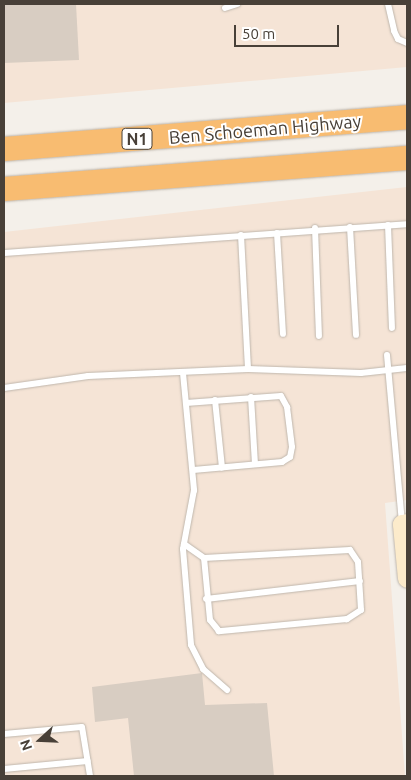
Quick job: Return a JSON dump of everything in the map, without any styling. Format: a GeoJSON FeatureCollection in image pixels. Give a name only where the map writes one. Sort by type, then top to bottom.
{"type":"FeatureCollection","features":[{"type":"Feature","properties":{"kind":"highway","name":"Ben Schoeman Highway"},"geometry":{"type":"LineString","coordinates":[[4,149],[405,116]]}},
{"type":"Feature","properties":{"kind":"highway","name":"N1"},"geometry":{"type":"LineString","coordinates":[[4,189],[407,158]]}},
{"type":"Feature","properties":{"kind":"highway"},"geometry":{"type":"LineString","coordinates":[[212,174],[276,184],[407,174]]}},
{"type":"Feature","properties":{"kind":"street"},"geometry":{"type":"LineString","coordinates":[[405,523],[407,578]]}},
{"type":"Feature","properties":{"kind":"lane"},"geometry":{"type":"LineString","coordinates":[[225,8],[237,4]]}},
{"type":"Feature","properties":{"kind":"lane"},"geometry":{"type":"LineString","coordinates":[[388,4],[394,31],[398,39],[407,43]]}},
{"type":"Feature","properties":{"kind":"lane"},"geometry":{"type":"LineString","coordinates":[[4,253],[277,233],[315,228],[407,224]]}},
{"type":"Feature","properties":{"kind":"lane"},"geometry":{"type":"LineString","coordinates":[[388,225],[392,328]]}},
{"type":"Feature","properties":{"kind":"lane"},"geometry":{"type":"LineString","coordinates":[[350,227],[356,334]]}},
{"type":"Feature","properties":{"kind":"lane"},"geometry":{"type":"LineString","coordinates":[[315,228],[318,336]]}},
{"type":"Feature","properties":{"kind":"lane"},"geometry":{"type":"LineString","coordinates":[[277,233],[283,334]]}},
{"type":"Feature","properties":{"kind":"lane"},"geometry":{"type":"LineString","coordinates":[[242,235],[248,369]]}},
{"type":"Feature","properties":{"kind":"lane"},"geometry":{"type":"LineString","coordinates":[[387,355],[405,523]]}},
{"type":"Feature","properties":{"kind":"lane"},"geometry":{"type":"LineString","coordinates":[[4,388],[88,376],[248,369],[340,373],[407,368]]}},
{"type":"Feature","properties":{"kind":"lane"},"geometry":{"type":"LineString","coordinates":[[183,373],[193,470],[193,504],[184,544],[191,645],[203,669],[227,690]]}},
{"type":"Feature","properties":{"kind":"lane"},"geometry":{"type":"LineString","coordinates":[[186,403],[277,395],[284,399],[292,447],[287,460],[193,470]]}},
{"type":"Feature","properties":{"kind":"lane"},"geometry":{"type":"LineString","coordinates":[[250,397],[255,464]]}},
{"type":"Feature","properties":{"kind":"lane"},"geometry":{"type":"LineString","coordinates":[[215,400],[222,468]]}},
{"type":"Feature","properties":{"kind":"lane"},"geometry":{"type":"LineString","coordinates":[[184,544],[204,558],[343,548],[357,556],[361,610],[347,619],[219,631],[212,626],[206,599],[204,558]]}},
{"type":"Feature","properties":{"kind":"lane"},"geometry":{"type":"LineString","coordinates":[[206,599],[360,581]]}},
{"type":"Feature","properties":{"kind":"lane"},"geometry":{"type":"LineString","coordinates":[[4,734],[78,725],[85,732],[90,776]]}},
{"type":"Feature","properties":{"kind":"lane"},"geometry":{"type":"LineString","coordinates":[[4,769],[88,761]]}},
{"type":"Feature","properties":{"kind":"shaded area"},"geometry":{"type":"Polygon","coordinates":[[[4,4],[407,4],[407,67],[4,103],[4,4]]]}},
{"type":"Feature","properties":{"kind":"shaded area"},"geometry":{"type":"Polygon","coordinates":[[[407,187],[407,500],[385,503],[405,776],[4,776],[4,232],[407,187]]]}},
{"type":"Feature","properties":{"kind":"building"},"geometry":{"type":"Polygon","coordinates":[[[4,4],[76,4],[79,60],[4,63],[4,4]]]}},
{"type":"Feature","properties":{"kind":"building"},"geometry":{"type":"Polygon","coordinates":[[[202,673],[205,705],[267,703],[274,776],[134,776],[128,718],[95,722],[92,687],[202,673]]]}}]}
